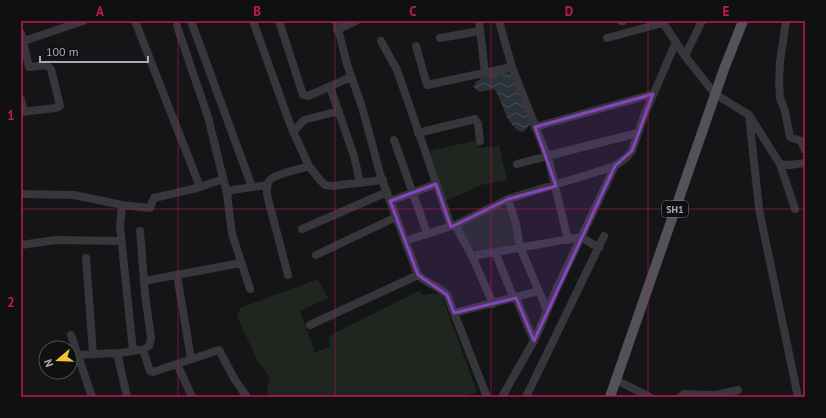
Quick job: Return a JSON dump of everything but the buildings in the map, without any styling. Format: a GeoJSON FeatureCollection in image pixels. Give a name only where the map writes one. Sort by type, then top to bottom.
{"type":"FeatureCollection","features":[{"type":"Feature","properties":{"kind":"main road","name":"SH1"},"geometry":{"type":"LineString","coordinates":[[610,397],[715,94],[743,21]]}},
{"type":"Feature","properties":{"kind":"street"},"geometry":{"type":"LineString","coordinates":[[22,42],[83,21]]}},
{"type":"Feature","properties":{"kind":"street"},"geometry":{"type":"LineString","coordinates":[[135,21],[200,187]]}},
{"type":"Feature","properties":{"kind":"street"},"geometry":{"type":"LineString","coordinates":[[191,21],[252,187]]}},
{"type":"Feature","properties":{"kind":"street"},"geometry":{"type":"LineString","coordinates":[[253,21],[294,132],[309,166],[315,175],[325,185],[332,186],[383,180]]}},
{"type":"Feature","properties":{"kind":"street"},"geometry":{"type":"LineString","coordinates":[[279,21],[302,93],[308,96],[351,77]]}},
{"type":"Feature","properties":{"kind":"street"},"geometry":{"type":"LineString","coordinates":[[336,21],[337,30],[362,107],[383,180],[418,275],[426,283],[443,290],[447,295],[487,397]]}},
{"type":"Feature","properties":{"kind":"street"},"geometry":{"type":"LineString","coordinates":[[337,30],[356,21]]}},
{"type":"Feature","properties":{"kind":"street"},"geometry":{"type":"LineString","coordinates":[[479,21],[485,73]]}},
{"type":"Feature","properties":{"kind":"street"},"geometry":{"type":"LineString","coordinates":[[499,21],[512,67],[547,156],[556,186],[568,240]]}},
{"type":"Feature","properties":{"kind":"street"},"geometry":{"type":"LineString","coordinates":[[685,56],[702,21]]}},
{"type":"Feature","properties":{"kind":"street"},"geometry":{"type":"LineString","coordinates":[[786,21],[780,62],[780,98],[785,111],[790,137],[801,141],[805,150]]}},
{"type":"Feature","properties":{"kind":"street"},"geometry":{"type":"LineString","coordinates":[[607,38],[663,22],[685,56],[715,94],[749,115],[780,164],[795,209]]}},
{"type":"Feature","properties":{"kind":"street"},"geometry":{"type":"LineString","coordinates":[[177,26],[208,117],[227,194],[232,234],[250,289]]}},
{"type":"Feature","properties":{"kind":"street"},"geometry":{"type":"LineString","coordinates":[[440,38],[480,31]]}},
{"type":"Feature","properties":{"kind":"street"},"geometry":{"type":"LineString","coordinates":[[21,33],[29,67],[46,66],[51,69],[60,106],[56,108],[23,112],[21,100]]}},
{"type":"Feature","properties":{"kind":"street"},"geometry":{"type":"LineString","coordinates":[[382,41],[397,70],[436,184],[453,225],[472,256],[493,304]]}},
{"type":"Feature","properties":{"kind":"street"},"geometry":{"type":"LineString","coordinates":[[405,241],[453,225],[508,199],[556,186],[615,166],[630,154],[653,94],[676,42]]}},
{"type":"Feature","properties":{"kind":"street"},"geometry":{"type":"LineString","coordinates":[[416,46],[427,85],[512,67]]}},
{"type":"Feature","properties":{"kind":"street"},"geometry":{"type":"LineString","coordinates":[[330,87],[354,156],[360,183]]}},
{"type":"Feature","properties":{"kind":"street"},"geometry":{"type":"LineString","coordinates":[[535,127],[653,94]]}},
{"type":"Feature","properties":{"kind":"street"},"geometry":{"type":"LineString","coordinates":[[294,132],[304,120],[338,111]]}},
{"type":"Feature","properties":{"kind":"street"},"geometry":{"type":"LineString","coordinates":[[749,115],[756,194],[798,397]]}},
{"type":"Feature","properties":{"kind":"street"},"geometry":{"type":"LineString","coordinates":[[418,133],[476,119],[480,140]]}},
{"type":"Feature","properties":{"kind":"street"},"geometry":{"type":"LineString","coordinates":[[517,164],[638,133]]}},
{"type":"Feature","properties":{"kind":"street"},"geometry":{"type":"LineString","coordinates":[[394,140],[427,233]]}},
{"type":"Feature","properties":{"kind":"street"},"geometry":{"type":"LineString","coordinates":[[780,164],[790,165],[805,162]]}},
{"type":"Feature","properties":{"kind":"street"},"geometry":{"type":"LineString","coordinates":[[288,275],[267,196],[267,185],[271,179],[276,176],[309,166]]}},
{"type":"Feature","properties":{"kind":"street"},"geometry":{"type":"LineString","coordinates":[[502,397],[534,341],[547,310],[615,166]]}},
{"type":"Feature","properties":{"kind":"street"},"geometry":{"type":"LineString","coordinates":[[21,194],[74,195],[122,205],[151,208],[154,198],[200,187],[223,179]]}},
{"type":"Feature","properties":{"kind":"street"},"geometry":{"type":"LineString","coordinates":[[390,201],[436,184]]}},
{"type":"Feature","properties":{"kind":"street"},"geometry":{"type":"LineString","coordinates":[[227,194],[230,191],[267,185]]}},
{"type":"Feature","properties":{"kind":"street"},"geometry":{"type":"LineString","coordinates":[[302,229],[387,192]]}},
{"type":"Feature","properties":{"kind":"street"},"geometry":{"type":"LineString","coordinates":[[508,199],[516,224],[520,247],[547,310]]}},
{"type":"Feature","properties":{"kind":"street"},"geometry":{"type":"LineString","coordinates":[[122,205],[120,226],[121,240],[133,351]]}},
{"type":"Feature","properties":{"kind":"street"},"geometry":{"type":"LineString","coordinates":[[316,255],[396,217]]}},
{"type":"Feature","properties":{"kind":"street"},"geometry":{"type":"LineString","coordinates":[[79,355],[107,352],[115,354],[143,350],[149,346],[151,339],[140,231]]}},
{"type":"Feature","properties":{"kind":"street"},"geometry":{"type":"LineString","coordinates":[[526,397],[604,236]]}},
{"type":"Feature","properties":{"kind":"street"},"geometry":{"type":"LineString","coordinates":[[472,256],[581,237],[598,248]]}},
{"type":"Feature","properties":{"kind":"street"},"geometry":{"type":"LineString","coordinates":[[21,245],[56,240],[121,240]]}},
{"type":"Feature","properties":{"kind":"street"},"geometry":{"type":"LineString","coordinates":[[495,252],[534,341]]}},
{"type":"Feature","properties":{"kind":"street"},"geometry":{"type":"LineString","coordinates":[[86,258],[93,354]]}},
{"type":"Feature","properties":{"kind":"street"},"geometry":{"type":"LineString","coordinates":[[144,281],[241,263]]}},
{"type":"Feature","properties":{"kind":"street"},"geometry":{"type":"LineString","coordinates":[[177,275],[191,359]]}},
{"type":"Feature","properties":{"kind":"street"},"geometry":{"type":"LineString","coordinates":[[310,325],[418,275]]}},
{"type":"Feature","properties":{"kind":"street"},"geometry":{"type":"LineString","coordinates":[[454,313],[539,292]]}},
{"type":"Feature","properties":{"kind":"street"},"geometry":{"type":"LineString","coordinates":[[71,335],[92,397]]}},
{"type":"Feature","properties":{"kind":"street"},"geometry":{"type":"LineString","coordinates":[[143,350],[150,371],[154,372],[219,350],[235,380],[247,397]]}},
{"type":"Feature","properties":{"kind":"street"},"geometry":{"type":"LineString","coordinates":[[115,354],[118,357],[127,397]]}},
{"type":"Feature","properties":{"kind":"street"},"geometry":{"type":"LineString","coordinates":[[177,364],[192,397]]}},
{"type":"Feature","properties":{"kind":"street"},"geometry":{"type":"LineString","coordinates":[[616,380],[650,397]]}},
{"type":"Feature","properties":{"kind":"street"},"geometry":{"type":"LineString","coordinates":[[680,397],[684,394],[716,395],[738,390]]}},
{"type":"Feature","properties":{"kind":"highlighted area"},"geometry":{"type":"Polygon","coordinates":[[[653,94],[632,151],[615,166],[534,341],[516,298],[454,313],[447,295],[418,275],[390,201],[436,184],[451,227],[508,199],[556,186],[535,127],[653,94]]]}},
{"type":"Feature","properties":{"kind":"shaded area"},"geometry":{"type":"Polygon","coordinates":[[[477,140],[479,148],[499,146],[507,180],[481,185],[446,201],[430,151],[477,140]]]}},
{"type":"Feature","properties":{"kind":"shaded area"},"geometry":{"type":"Polygon","coordinates":[[[501,207],[505,207],[508,210],[516,242],[502,248],[478,252],[473,248],[459,226],[501,207]]]}},
{"type":"Feature","properties":{"kind":"shaded area"},"geometry":{"type":"Polygon","coordinates":[[[318,279],[328,298],[300,311],[315,352],[330,347],[329,336],[419,291],[422,295],[441,293],[477,392],[462,397],[269,397],[267,386],[270,378],[257,360],[237,316],[240,308],[318,279]]]}},
{"type":"Feature","properties":{"kind":"water"},"geometry":{"type":"Polygon","coordinates":[[[506,71],[513,76],[531,124],[523,132],[518,130],[509,121],[494,89],[480,92],[474,88],[475,83],[484,76],[506,71]]]}}]}
